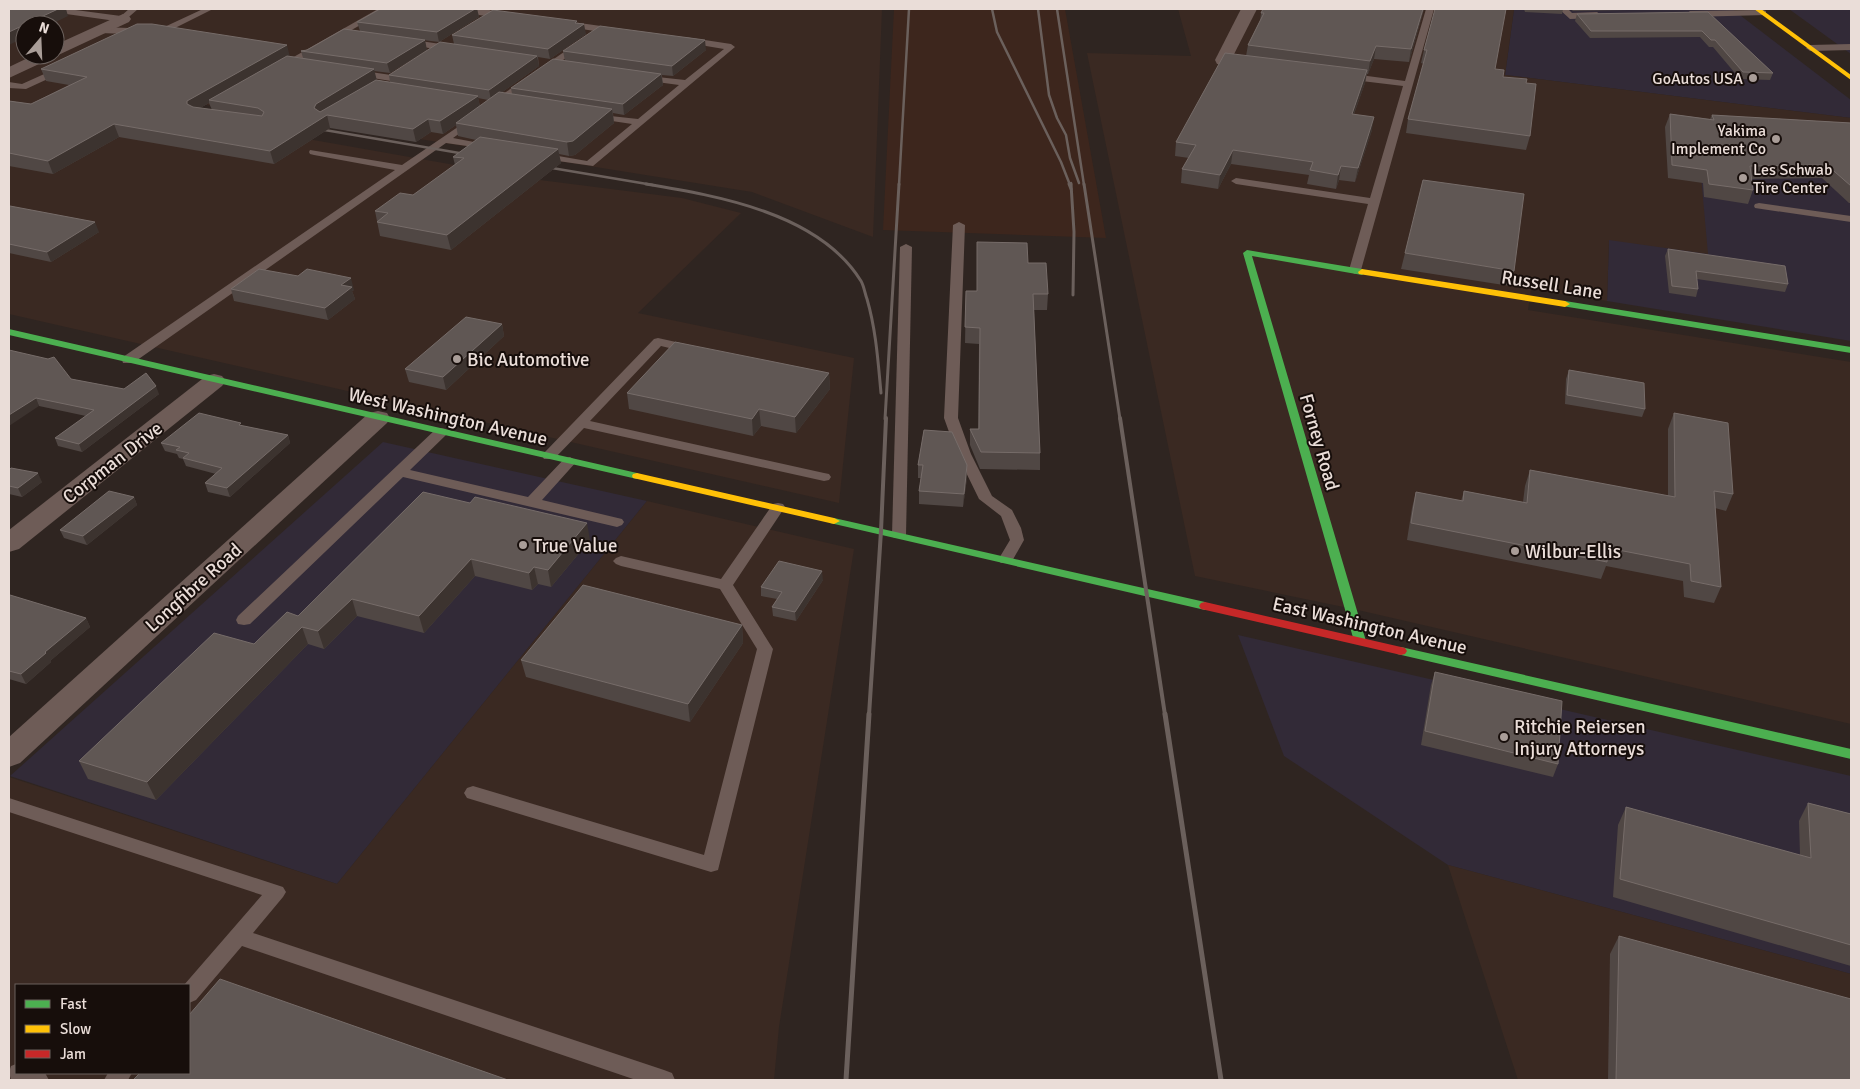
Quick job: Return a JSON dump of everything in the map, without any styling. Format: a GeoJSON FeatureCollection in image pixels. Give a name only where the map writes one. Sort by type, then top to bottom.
{"type":"FeatureCollection","features":[{"type":"Feature","properties":{"kind":"main road"},"geometry":{"type":"LineString","coordinates":[[1760,11],[1851,78]]}},
{"type":"Feature","properties":{"kind":"main road","name":"Russell Lane"},"geometry":{"type":"LineString","coordinates":[[1247,253],[1851,350]]}},
{"type":"Feature","properties":{"kind":"main road","name":"Forney Road"},"geometry":{"type":"LineString","coordinates":[[1247,253],[1360,641]]}},
{"type":"Feature","properties":{"kind":"main road","name":"West Washington Avenue"},"geometry":{"type":"LineString","coordinates":[[9,332],[214,381],[881,531]]}},
{"type":"Feature","properties":{"kind":"main road","name":"East Washington Avenue"},"geometry":{"type":"LineString","coordinates":[[881,531],[1851,754]]}},
{"type":"Feature","properties":{"kind":"street"},"geometry":{"type":"LineString","coordinates":[[1228,60],[1249,9]]}},
{"type":"Feature","properties":{"kind":"street"},"geometry":{"type":"LineString","coordinates":[[65,46],[128,14]]}},
{"type":"Feature","properties":{"kind":"street"},"geometry":{"type":"LineString","coordinates":[[9,73],[26,65]]}},
{"type":"Feature","properties":{"kind":"street","name":"Corpman Drive"},"geometry":{"type":"LineString","coordinates":[[9,542],[214,381]]}},
{"type":"Feature","properties":{"kind":"street","name":"Longfibre Road"},"geometry":{"type":"LineString","coordinates":[[9,755],[378,418]]}},
{"type":"Feature","properties":{"kind":"lane"},"geometry":{"type":"LineString","coordinates":[[52,9],[128,14]]}},
{"type":"Feature","properties":{"kind":"lane"},"geometry":{"type":"LineString","coordinates":[[99,30],[161,32],[209,9]]}},
{"type":"Feature","properties":{"kind":"lane"},"geometry":{"type":"LineString","coordinates":[[272,72],[384,9]]}},
{"type":"Feature","properties":{"kind":"lane"},"geometry":{"type":"LineString","coordinates":[[456,9],[504,15]]}},
{"type":"Feature","properties":{"kind":"lane"},"geometry":{"type":"LineString","coordinates":[[1354,270],[1430,9]]}},
{"type":"Feature","properties":{"kind":"lane"},"geometry":{"type":"LineString","coordinates":[[1563,9],[1570,16],[1608,15]]}},
{"type":"Feature","properties":{"kind":"lane"},"geometry":{"type":"LineString","coordinates":[[1685,14],[1711,11],[1760,11]]}},
{"type":"Feature","properties":{"kind":"lane"},"geometry":{"type":"LineString","coordinates":[[471,28],[494,14]]}},
{"type":"Feature","properties":{"kind":"lane"},"geometry":{"type":"LineString","coordinates":[[128,360],[444,140],[492,103],[557,64],[606,29],[553,22]]}},
{"type":"Feature","properties":{"kind":"lane"},"geometry":{"type":"LineString","coordinates":[[120,40],[137,32]]}},
{"type":"Feature","properties":{"kind":"lane"},"geometry":{"type":"LineString","coordinates":[[341,33],[360,36]]}},
{"type":"Feature","properties":{"kind":"lane"},"geometry":{"type":"LineString","coordinates":[[424,58],[456,38]]}},
{"type":"Feature","properties":{"kind":"lane"},"geometry":{"type":"LineString","coordinates":[[531,154],[590,164],[731,47],[676,39]]}},
{"type":"Feature","properties":{"kind":"lane"},"geometry":{"type":"LineString","coordinates":[[396,41],[459,50]]}},
{"type":"Feature","properties":{"kind":"lane"},"geometry":{"type":"LineString","coordinates":[[1810,48],[1851,47]]}},
{"type":"Feature","properties":{"kind":"lane"},"geometry":{"type":"LineString","coordinates":[[534,61],[557,64]]}},
{"type":"Feature","properties":{"kind":"lane"},"geometry":{"type":"LineString","coordinates":[[289,63],[308,66]]}},
{"type":"Feature","properties":{"kind":"lane"},"geometry":{"type":"LineString","coordinates":[[9,85],[24,87],[67,66]]}},
{"type":"Feature","properties":{"kind":"lane"},"geometry":{"type":"LineString","coordinates":[[345,71],[395,76],[377,87]]}},
{"type":"Feature","properties":{"kind":"lane"},"geometry":{"type":"LineString","coordinates":[[1330,74],[1408,84]]}},
{"type":"Feature","properties":{"kind":"lane"},"geometry":{"type":"LineString","coordinates":[[629,75],[687,83]]}},
{"type":"Feature","properties":{"kind":"lane"},"geometry":{"type":"LineString","coordinates":[[492,103],[518,104]]}},
{"type":"Feature","properties":{"kind":"lane"},"geometry":{"type":"LineString","coordinates":[[583,114],[639,122]]}},
{"type":"Feature","properties":{"kind":"lane"},"geometry":{"type":"LineString","coordinates":[[444,140],[502,150]]}},
{"type":"Feature","properties":{"kind":"lane"},"geometry":{"type":"LineString","coordinates":[[314,152],[404,168]]}},
{"type":"Feature","properties":{"kind":"lane"},"geometry":{"type":"LineString","coordinates":[[1236,181],[1374,202]]}},
{"type":"Feature","properties":{"kind":"lane"},"geometry":{"type":"LineString","coordinates":[[1759,206],[1851,219]]}},
{"type":"Feature","properties":{"kind":"lane"},"geometry":{"type":"LineString","coordinates":[[960,225],[951,418],[964,454],[986,498],[1007,512],[1014,528],[1017,540],[1006,560]]}},
{"type":"Feature","properties":{"kind":"lane"},"geometry":{"type":"LineString","coordinates":[[899,535],[906,248]]}},
{"type":"Feature","properties":{"kind":"lane"},"geometry":{"type":"LineString","coordinates":[[549,456],[658,342],[706,352]]}},
{"type":"Feature","properties":{"kind":"lane"},"geometry":{"type":"LineString","coordinates":[[581,423],[824,477]]}},
{"type":"Feature","properties":{"kind":"lane"},"geometry":{"type":"LineString","coordinates":[[244,620],[441,432]]}},
{"type":"Feature","properties":{"kind":"lane"},"geometry":{"type":"LineString","coordinates":[[532,502],[570,461]]}},
{"type":"Feature","properties":{"kind":"lane"},"geometry":{"type":"LineString","coordinates":[[400,472],[617,522]]}},
{"type":"Feature","properties":{"kind":"lane"},"geometry":{"type":"LineString","coordinates":[[725,585],[778,508]]}},
{"type":"Feature","properties":{"kind":"lane"},"geometry":{"type":"LineString","coordinates":[[473,793],[711,865],[765,649],[725,585],[621,561]]}},
{"type":"Feature","properties":{"kind":"lane"},"geometry":{"type":"LineString","coordinates":[[9,805],[276,892],[190,993]]}},
{"type":"Feature","properties":{"kind":"lane"},"geometry":{"type":"LineString","coordinates":[[238,936],[664,1080]]}},
{"type":"Feature","properties":{"kind":"lane"},"geometry":{"type":"LineString","coordinates":[[22,1074],[38,1080]]}},
{"type":"Feature","properties":{"kind":"shaded area"},"geometry":{"type":"Polygon","coordinates":[[[9,9],[882,9],[873,237],[752,192],[200,104],[177,116],[540,180],[682,198],[741,213],[638,313],[854,358],[839,503],[9,314],[9,9]]]}},
{"type":"Feature","properties":{"kind":"shaded area"},"geometry":{"type":"Polygon","coordinates":[[[894,9],[1065,9],[1106,238],[883,230],[894,9]]]}},
{"type":"Feature","properties":{"kind":"shaded area"},"geometry":{"type":"Polygon","coordinates":[[[1178,9],[1514,9],[1505,75],[1851,118],[1851,151],[1698,143],[1708,254],[1609,240],[1607,301],[1531,289],[1528,310],[1851,362],[1851,724],[1358,610],[1195,576],[1087,53],[1191,56],[1178,9]]]}},
{"type":"Feature","properties":{"kind":"shaded area"},"geometry":{"type":"Polygon","coordinates":[[[1514,9],[1732,9],[1851,100],[1851,118],[1505,75],[1514,9]]]}},
{"type":"Feature","properties":{"kind":"shaded area"},"geometry":{"type":"Polygon","coordinates":[[[1789,9],[1851,9],[1851,54],[1789,9]]]}},
{"type":"Feature","properties":{"kind":"shaded area"},"geometry":{"type":"Polygon","coordinates":[[[1697,143],[1851,151],[1851,341],[1607,301],[1609,240],[1697,143]]]}},
{"type":"Feature","properties":{"kind":"shaded area"},"geometry":{"type":"Polygon","coordinates":[[[383,442],[647,501],[337,884],[10,776],[383,442]]]}},
{"type":"Feature","properties":{"kind":"shaded area"},"geometry":{"type":"Polygon","coordinates":[[[647,501],[854,549],[779,1027],[774,1080],[9,1080],[9,777],[337,884],[647,501]]]}},
{"type":"Feature","properties":{"kind":"shaded area"},"geometry":{"type":"Polygon","coordinates":[[[1238,635],[1851,776],[1851,974],[1448,865],[1284,756],[1238,635]]]}},
{"type":"Feature","properties":{"kind":"shaded area"},"geometry":{"type":"Polygon","coordinates":[[[1448,865],[1851,974],[1851,1080],[1518,1080],[1448,865]]]}},
{"type":"Feature","properties":{"kind":"building"},"geometry":{"type":"Polygon","coordinates":[[[9,9],[58,9],[45,15],[15,15],[15,29],[9,32],[9,9]]]}},
{"type":"Feature","properties":{"kind":"building"},"geometry":{"type":"Polygon","coordinates":[[[380,9],[475,9],[437,32],[357,22],[380,9]]]}},
{"type":"Feature","properties":{"kind":"building"},"geometry":{"type":"Polygon","coordinates":[[[1263,9],[1423,9],[1411,49],[1376,46],[1370,61],[1248,45],[1264,13],[1261,13],[1263,9]]]}},
{"type":"Feature","properties":{"kind":"building"},"geometry":{"type":"Polygon","coordinates":[[[1435,9],[1506,9],[1495,69],[1504,70],[1503,77],[1527,79],[1526,83],[1536,84],[1530,136],[1408,119],[1427,50],[1424,50],[1435,9]]]}},
{"type":"Feature","properties":{"kind":"building"},"geometry":{"type":"Polygon","coordinates":[[[493,10],[577,21],[575,23],[584,24],[548,49],[452,35],[493,10]]]}},
{"type":"Feature","properties":{"kind":"building"},"geometry":{"type":"Polygon","coordinates":[[[1708,12],[1773,73],[1743,72],[1715,40],[1711,40],[1702,31],[1591,31],[1577,14],[1708,12]]]}},
{"type":"Feature","properties":{"kind":"building"},"geometry":{"type":"Polygon","coordinates":[[[137,24],[152,24],[287,45],[187,101],[187,104],[193,107],[262,116],[264,112],[258,108],[209,100],[287,56],[374,69],[316,104],[314,108],[320,112],[376,80],[478,96],[440,121],[428,119],[413,129],[327,115],[270,151],[114,124],[48,161],[9,153],[9,101],[31,104],[87,77],[41,69],[50,65],[65,65],[65,58],[137,24]]]}},
{"type":"Feature","properties":{"kind":"building"},"geometry":{"type":"Polygon","coordinates":[[[600,26],[705,40],[672,66],[563,51],[600,26]]]}},
{"type":"Feature","properties":{"kind":"building"},"geometry":{"type":"Polygon","coordinates":[[[344,29],[425,40],[387,63],[301,51],[307,50],[344,29]]]}},
{"type":"Feature","properties":{"kind":"building"},"geometry":{"type":"Polygon","coordinates":[[[440,42],[537,56],[489,90],[389,75],[440,42]]]}},
{"type":"Feature","properties":{"kind":"building"},"geometry":{"type":"Polygon","coordinates":[[[1225,53],[1367,70],[1352,114],[1374,117],[1358,168],[1341,166],[1338,175],[1310,170],[1313,162],[1233,150],[1220,175],[1182,169],[1196,145],[1176,142],[1225,53]]]}},
{"type":"Feature","properties":{"kind":"building"},"geometry":{"type":"Polygon","coordinates":[[[553,59],[661,74],[623,104],[511,88],[553,59]]]}},
{"type":"Feature","properties":{"kind":"building"},"geometry":{"type":"Polygon","coordinates":[[[499,92],[612,109],[573,141],[567,142],[456,123],[499,92]]]}},
{"type":"Feature","properties":{"kind":"building"},"geometry":{"type":"Polygon","coordinates":[[[1670,114],[1714,120],[1712,115],[1851,123],[1851,186],[1827,165],[1750,166],[1753,190],[1709,184],[1707,170],[1672,165],[1670,114]]]}},
{"type":"Feature","properties":{"kind":"building"},"geometry":{"type":"Polygon","coordinates":[[[480,137],[558,149],[447,235],[377,222],[388,213],[375,211],[400,193],[413,195],[464,158],[453,157],[480,137]]]}},
{"type":"Feature","properties":{"kind":"building"},"geometry":{"type":"Polygon","coordinates":[[[1423,180],[1524,194],[1514,271],[1405,253],[1423,180]]]}},
{"type":"Feature","properties":{"kind":"building"},"geometry":{"type":"Polygon","coordinates":[[[10,206],[95,222],[47,252],[9,244],[10,206]]]}},
{"type":"Feature","properties":{"kind":"building"},"geometry":{"type":"Polygon","coordinates":[[[977,242],[1027,243],[1028,263],[1046,263],[1048,294],[1033,294],[1040,453],[981,452],[970,429],[979,429],[980,328],[965,327],[966,291],[977,291],[977,242]]]}},
{"type":"Feature","properties":{"kind":"building"},"geometry":{"type":"Polygon","coordinates":[[[1668,249],[1785,266],[1788,284],[1696,271],[1698,289],[1672,286],[1668,249]]]}},
{"type":"Feature","properties":{"kind":"building"},"geometry":{"type":"Polygon","coordinates":[[[259,269],[298,276],[307,269],[351,278],[341,285],[352,287],[325,308],[231,289],[259,269]]]}},
{"type":"Feature","properties":{"kind":"building"},"geometry":{"type":"Polygon","coordinates":[[[466,317],[502,324],[443,377],[405,369],[466,317]]]}},
{"type":"Feature","properties":{"kind":"building"},"geometry":{"type":"Polygon","coordinates":[[[675,342],[829,373],[795,417],[759,409],[752,419],[627,393],[675,342]]]}},
{"type":"Feature","properties":{"kind":"building"},"geometry":{"type":"Polygon","coordinates":[[[9,350],[48,359],[54,357],[71,379],[124,389],[146,373],[156,386],[79,444],[55,438],[94,410],[36,398],[9,415],[9,350]]]}},
{"type":"Feature","properties":{"kind":"building"},"geometry":{"type":"Polygon","coordinates":[[[1569,370],[1644,383],[1645,409],[1567,395],[1569,370]]]}},
{"type":"Feature","properties":{"kind":"building"},"geometry":{"type":"Polygon","coordinates":[[[199,413],[241,423],[239,425],[288,435],[227,488],[205,483],[222,468],[183,458],[189,453],[176,450],[180,447],[161,443],[199,413]]]}},
{"type":"Feature","properties":{"kind":"building"},"geometry":{"type":"Polygon","coordinates":[[[1674,413],[1728,423],[1733,494],[1714,491],[1721,587],[1691,581],[1690,564],[1608,548],[1607,562],[1411,523],[1416,492],[1463,501],[1464,491],[1527,503],[1530,470],[1675,497],[1674,413]]]}},
{"type":"Feature","properties":{"kind":"building"},"geometry":{"type":"Polygon","coordinates":[[[924,430],[952,432],[967,465],[964,494],[919,491],[923,465],[918,465],[924,430]]]}},
{"type":"Feature","properties":{"kind":"building"},"geometry":{"type":"Polygon","coordinates":[[[11,468],[38,473],[18,488],[9,486],[9,470],[11,468]]]}},
{"type":"Feature","properties":{"kind":"building"},"geometry":{"type":"Polygon","coordinates":[[[109,491],[134,497],[83,536],[60,530],[109,491]]]}},
{"type":"Feature","properties":{"kind":"building"},"geometry":{"type":"Polygon","coordinates":[[[423,492],[470,503],[475,497],[587,523],[548,570],[534,567],[529,573],[471,559],[419,616],[352,599],[318,631],[302,627],[147,782],[79,761],[214,633],[254,644],[287,612],[298,616],[423,492]]]}},
{"type":"Feature","properties":{"kind":"building"},"geometry":{"type":"Polygon","coordinates":[[[779,561],[822,571],[795,612],[772,607],[782,592],[761,587],[779,561]]]}},
{"type":"Feature","properties":{"kind":"building"},"geometry":{"type":"Polygon","coordinates":[[[583,585],[742,625],[688,704],[521,660],[583,585]]]}},
{"type":"Feature","properties":{"kind":"building"},"geometry":{"type":"Polygon","coordinates":[[[10,595],[86,618],[21,674],[9,671],[10,595]]]}},
{"type":"Feature","properties":{"kind":"building"},"geometry":{"type":"Polygon","coordinates":[[[1435,672],[1562,701],[1558,764],[1425,731],[1435,672]]]}},
{"type":"Feature","properties":{"kind":"building"},"geometry":{"type":"Polygon","coordinates":[[[1808,803],[1851,814],[1851,945],[1620,879],[1626,807],[1811,858],[1808,803]]]}},
{"type":"Feature","properties":{"kind":"building"},"geometry":{"type":"Polygon","coordinates":[[[1619,936],[1851,999],[1851,1080],[1616,1080],[1619,936]]]}},
{"type":"Feature","properties":{"kind":"building"},"geometry":{"type":"Polygon","coordinates":[[[220,979],[508,1080],[133,1080],[139,1074],[190,1074],[190,1014],[220,979]]]}},
{"type":"Feature","properties":{"kind":"railway"},"geometry":{"type":"LineString","coordinates":[[899,185],[909,9]]}},
{"type":"Feature","properties":{"kind":"railway"},"geometry":{"type":"LineString","coordinates":[[992,9],[997,32],[1061,162],[1070,185]]}},
{"type":"Feature","properties":{"kind":"railway"},"geometry":{"type":"LineString","coordinates":[[1038,9],[1049,95],[1057,118],[1066,135],[1070,158],[1079,183]]}},
{"type":"Feature","properties":{"kind":"railway"},"geometry":{"type":"LineString","coordinates":[[1057,9],[1084,185]]}},
{"type":"Feature","properties":{"kind":"railway"},"geometry":{"type":"LineString","coordinates":[[313,128],[471,155]]}},
{"type":"Feature","properties":{"kind":"railway"},"geometry":{"type":"LineString","coordinates":[[540,166],[653,185]]}},
{"type":"Feature","properties":{"kind":"railway"},"geometry":{"type":"LineString","coordinates":[[646,184],[735,202],[765,212],[794,224],[820,239],[843,258],[861,281],[867,299],[875,334],[881,393]]}},
{"type":"Feature","properties":{"kind":"railway"},"geometry":{"type":"LineString","coordinates":[[885,419],[899,184]]}},
{"type":"Feature","properties":{"kind":"railway"},"geometry":{"type":"LineString","coordinates":[[1069,184],[1071,189]]}},
{"type":"Feature","properties":{"kind":"railway"},"geometry":{"type":"LineString","coordinates":[[1071,184],[1074,232],[1073,295]]}},
{"type":"Feature","properties":{"kind":"railway"},"geometry":{"type":"LineString","coordinates":[[1084,184],[1120,419]]}},
{"type":"Feature","properties":{"kind":"railway"},"geometry":{"type":"LineString","coordinates":[[869,715],[886,418]]}},
{"type":"Feature","properties":{"kind":"railway"},"geometry":{"type":"LineString","coordinates":[[1120,418],[1165,715]]}},
{"type":"Feature","properties":{"kind":"railway"},"geometry":{"type":"LineString","coordinates":[[846,1080],[869,714]]}},
{"type":"Feature","properties":{"kind":"railway"},"geometry":{"type":"LineString","coordinates":[[1165,714],[1221,1080]]}},
{"type":"Feature","properties":{"kind":"traffic: fast"},"geometry":{"type":"LineString","coordinates":[[1360,641],[1247,253],[1362,272]]}},
{"type":"Feature","properties":{"kind":"traffic: fast"},"geometry":{"type":"LineString","coordinates":[[1565,304],[1851,350]]}},
{"type":"Feature","properties":{"kind":"traffic: fast"},"geometry":{"type":"LineString","coordinates":[[9,332],[637,476]]}},
{"type":"Feature","properties":{"kind":"traffic: fast"},"geometry":{"type":"LineString","coordinates":[[834,521],[1205,606]]}},
{"type":"Feature","properties":{"kind":"traffic: fast"},"geometry":{"type":"LineString","coordinates":[[1401,651],[1851,754]]}},
{"type":"Feature","properties":{"kind":"traffic: slow"},"geometry":{"type":"LineString","coordinates":[[1757,9],[1851,78]]}},
{"type":"Feature","properties":{"kind":"traffic: slow"},"geometry":{"type":"LineString","coordinates":[[1362,272],[1565,304]]}},
{"type":"Feature","properties":{"kind":"traffic: slow"},"geometry":{"type":"LineString","coordinates":[[637,476],[834,521]]}},
{"type":"Feature","properties":{"kind":"traffic: jam"},"geometry":{"type":"LineString","coordinates":[[1205,606],[1401,651]]}},
{"type":"Feature","properties":{"kind":"place","name":"GoAutos USA"},"geometry":{"type":"Point","coordinates":[1753,78]}},
{"type":"Feature","properties":{"kind":"place","name":"Yakima Implement Co"},"geometry":{"type":"Point","coordinates":[1776,139]}},
{"type":"Feature","properties":{"kind":"place","name":"Les Schwab Tire Center"},"geometry":{"type":"Point","coordinates":[1743,178]}},
{"type":"Feature","properties":{"kind":"place","name":"Bic Automotive"},"geometry":{"type":"Point","coordinates":[457,359]}},
{"type":"Feature","properties":{"kind":"place","name":"True Value"},"geometry":{"type":"Point","coordinates":[523,545]}},
{"type":"Feature","properties":{"kind":"place","name":"Wilbur-Ellis"},"geometry":{"type":"Point","coordinates":[1515,551]}},
{"type":"Feature","properties":{"kind":"place","name":"Ritchie Reiersen Injury Attorneys"},"geometry":{"type":"Point","coordinates":[1504,737]}}]}
